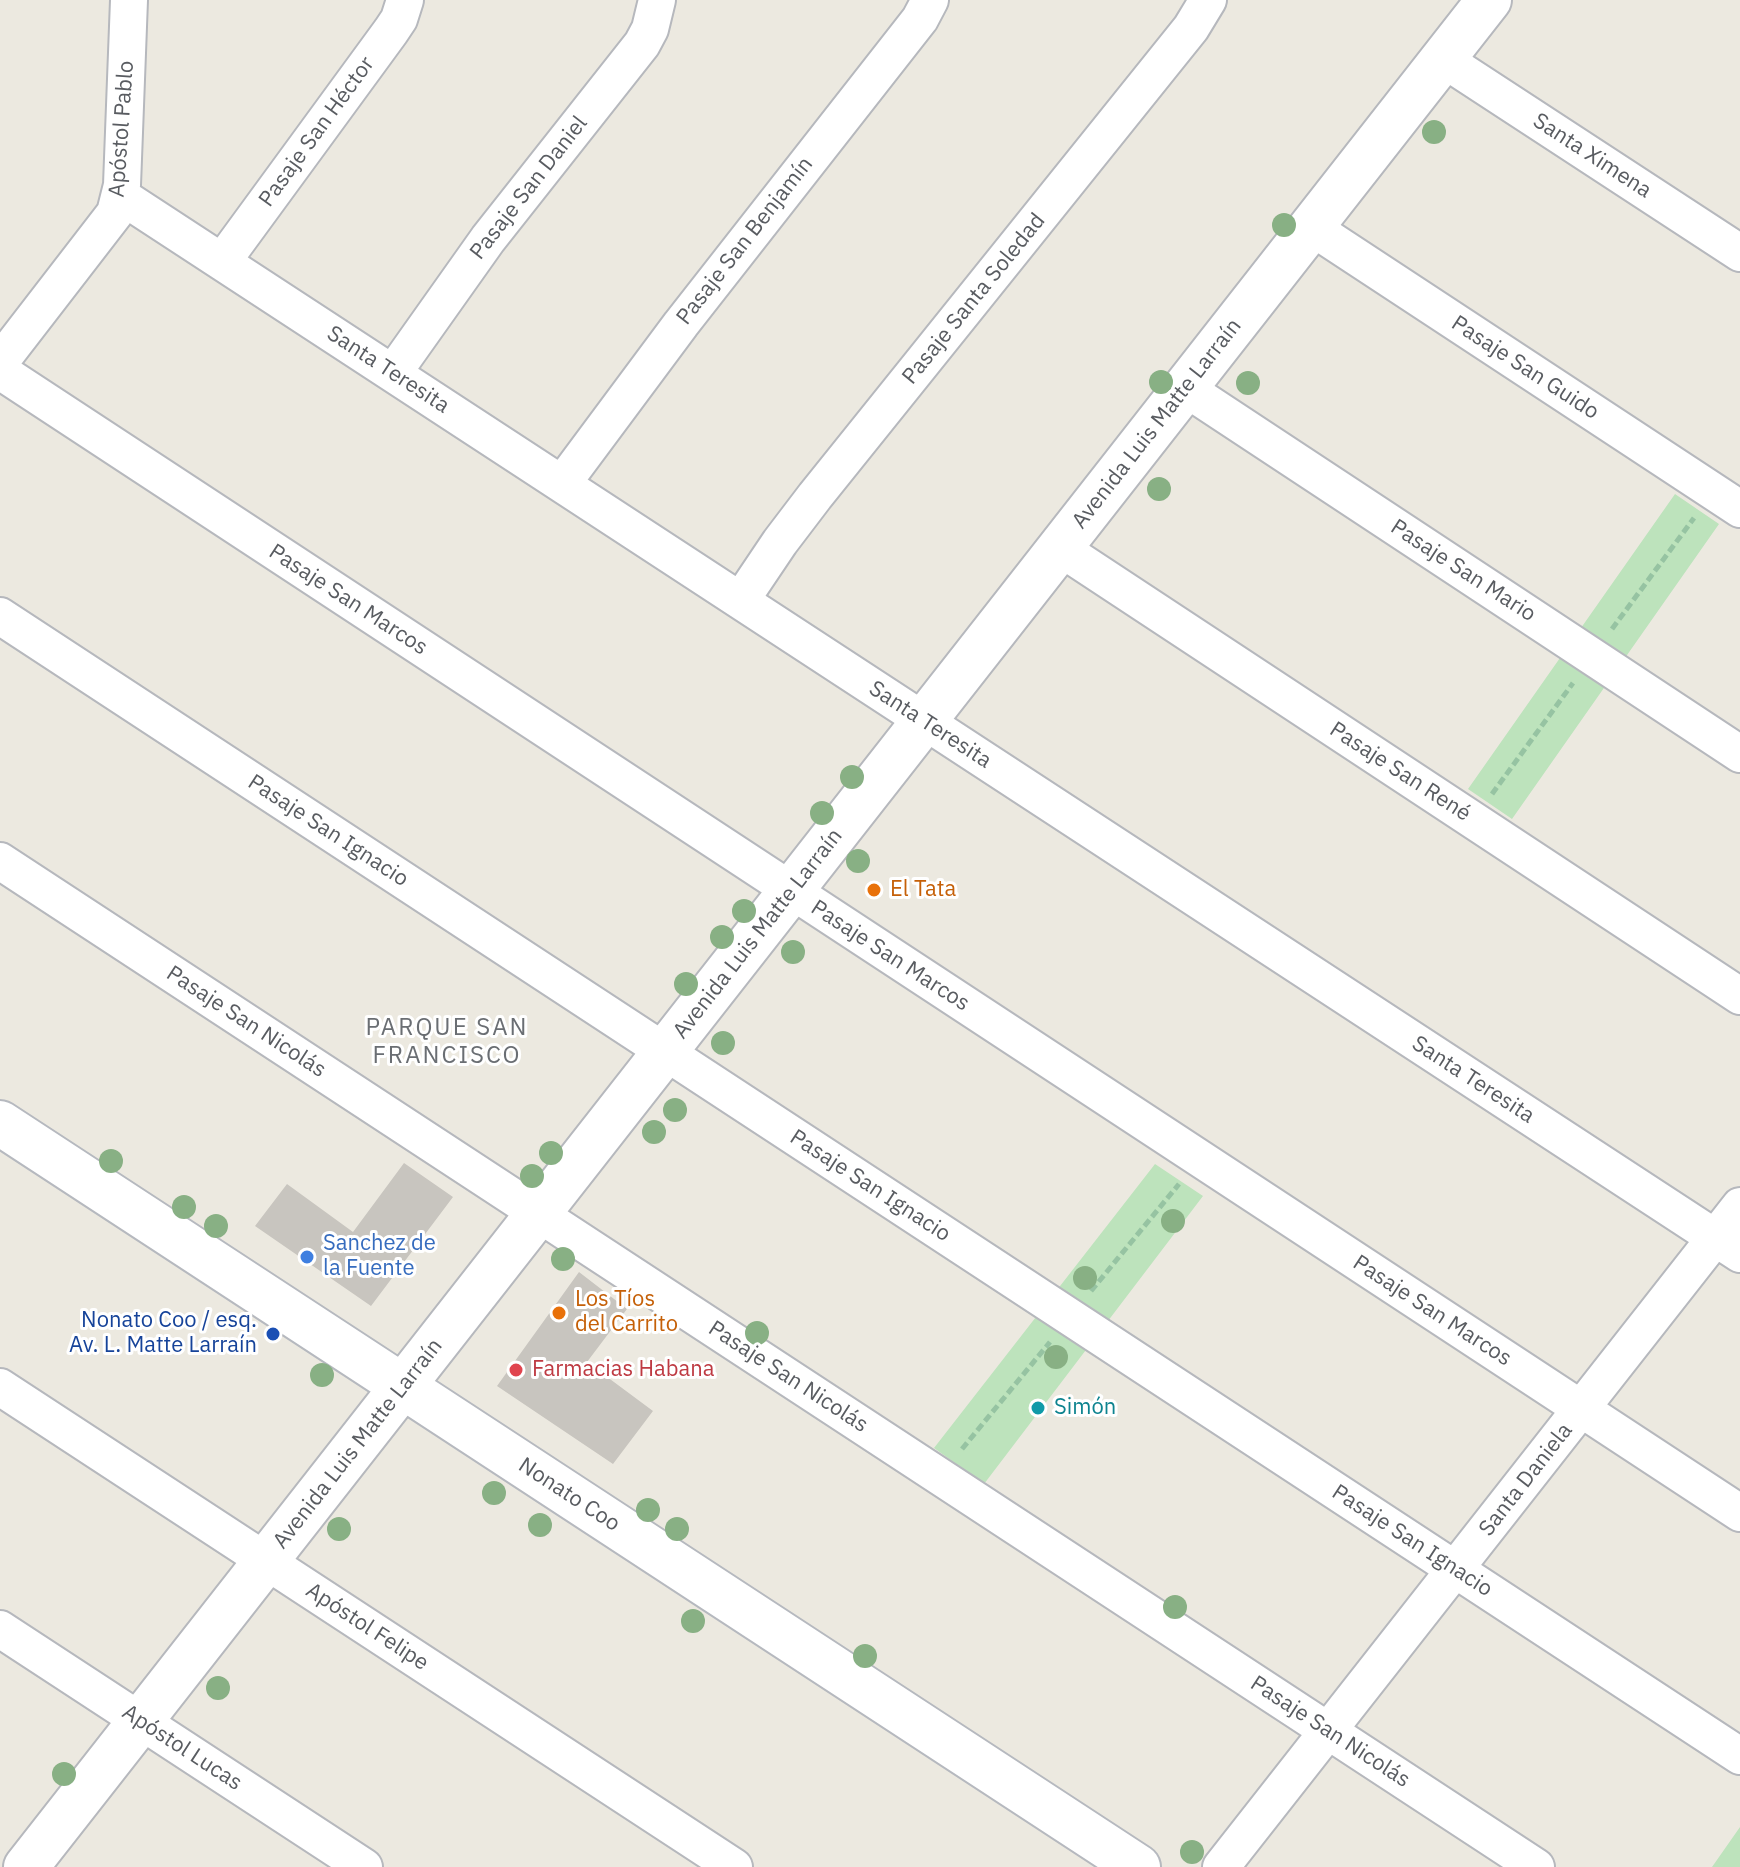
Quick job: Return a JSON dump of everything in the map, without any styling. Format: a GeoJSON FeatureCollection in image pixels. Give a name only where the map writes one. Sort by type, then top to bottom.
{"type":"FeatureCollection","features":[{"type":"Feature","properties":{"kind":"street","name":"Apóstol Pablo"},"geometry":{"type":"LineString","coordinates":[[0,362],[115,213],[121,196],[129,0]]}},
{"type":"Feature","properties":{"kind":"street","name":"Pasaje San Héctor"},"geometry":{"type":"LineString","coordinates":[[222,262],[391,31],[405,0]]}},
{"type":"Feature","properties":{"kind":"street","name":"Pasaje San Daniel"},"geometry":{"type":"LineString","coordinates":[[393,373],[488,239],[642,44],[650,29],[657,0]]}},
{"type":"Feature","properties":{"kind":"street","name":"Pasaje San Benjamín"},"geometry":{"type":"LineString","coordinates":[[562,484],[681,324],[920,19],[930,0]]}},
{"type":"Feature","properties":{"kind":"street","name":"Pasaje Santa Soledad"},"geometry":{"type":"LineString","coordinates":[[741,600],[815,496],[1182,41],[1208,0]]}},
{"type":"Feature","properties":{"kind":"street","name":"Avenida Luis Matte Larraín"},"geometry":{"type":"LineString","coordinates":[[26,1867],[1489,0]]}},
{"type":"Feature","properties":{"kind":"street","name":"Santa Ximena"},"geometry":{"type":"LineString","coordinates":[[1443,59],[1734,237]]}},
{"type":"Feature","properties":{"kind":"street","name":"Santa Teresita"},"geometry":{"type":"LineString","coordinates":[[121,196],[1728,1246]]}},
{"type":"Feature","properties":{"kind":"street","name":"Pasaje San Guido"},"geometry":{"type":"LineString","coordinates":[[1311,227],[1740,509]]}},
{"type":"Feature","properties":{"kind":"street","name":"Pasaje San Marcos"},"geometry":{"type":"LineString","coordinates":[[0,371],[1740,1513]]}},
{"type":"Feature","properties":{"kind":"street","name":"Pasaje San Mario"},"geometry":{"type":"LineString","coordinates":[[1185,388],[1740,754]]}},
{"type":"Feature","properties":{"kind":"street","name":"Pasaje San René"},"geometry":{"type":"LineString","coordinates":[[1060,548],[1740,996]]}},
{"type":"Feature","properties":{"kind":"street","name":"Pasaje San Ignacio"},"geometry":{"type":"LineString","coordinates":[[0,616],[1740,1756]]}},
{"type":"Feature","properties":{"kind":"street","name":"Pasaje San Nicolás"},"geometry":{"type":"LineString","coordinates":[[0,861],[1536,1867]]}},
{"type":"Feature","properties":{"kind":"street","name":"Nonato Coo"},"geometry":{"type":"LineString","coordinates":[[0,1123],[1138,1867]]}},
{"type":"Feature","properties":{"kind":"street","name":"Santa Daniela"},"geometry":{"type":"LineString","coordinates":[[1221,1867],[1582,1409],[1728,1246],[1740,1206]]}},
{"type":"Feature","properties":{"kind":"street","name":"Apóstol Felipe"},"geometry":{"type":"LineString","coordinates":[[0,1387],[734,1867]]}},
{"type":"Feature","properties":{"kind":"street","name":"Apóstol Lucas"},"geometry":{"type":"LineString","coordinates":[[0,1629],[364,1867]]}},
{"type":"Feature","properties":{"kind":"green space"},"geometry":{"type":"Polygon","coordinates":[[[1675,494],[1719,524],[1512,819],[1468,789],[1675,494]]]}},
{"type":"Feature","properties":{"kind":"green space"},"geometry":{"type":"Polygon","coordinates":[[[1155,1164],[1203,1196],[984,1484],[934,1448],[1155,1164]]]}},
{"type":"Feature","properties":{"kind":"green space"},"geometry":{"type":"Polygon","coordinates":[[[1740,1827],[1740,1867],[1712,1867],[1740,1827]]]}},
{"type":"Feature","properties":{"kind":"building"},"geometry":{"type":"Polygon","coordinates":[[[404,1163],[453,1197],[371,1306],[255,1226],[287,1184],[353,1232],[404,1163]]]}},
{"type":"Feature","properties":{"kind":"building"},"geometry":{"type":"Polygon","coordinates":[[[579,1272],[627,1309],[587,1362],[653,1411],[613,1464],[497,1386],[579,1272]]]}},
{"type":"Feature","properties":{"kind":"place","name":"El Tata"},"geometry":{"type":"Point","coordinates":[874,890]}},
{"type":"Feature","properties":{"kind":"place","name":"Sanchez de la Fuente"},"geometry":{"type":"Point","coordinates":[307,1257]}},
{"type":"Feature","properties":{"kind":"place","name":"Los Tíos del Carrito"},"geometry":{"type":"Point","coordinates":[559,1313]}},
{"type":"Feature","properties":{"kind":"place","name":"Nonato Coo / esq. Av. L. Matte Larraín"},"geometry":{"type":"Point","coordinates":[273,1334]}},
{"type":"Feature","properties":{"kind":"place","name":"Farmacias Habana"},"geometry":{"type":"Point","coordinates":[516,1370]}},
{"type":"Feature","properties":{"kind":"place","name":"Simón"},"geometry":{"type":"Point","coordinates":[1038,1408]}},
{"type":"Feature","properties":{"kind":"district","name":"PARQUE SAN FRANCISCO"},"geometry":{"type":"Point","coordinates":[447,1042]}}]}
